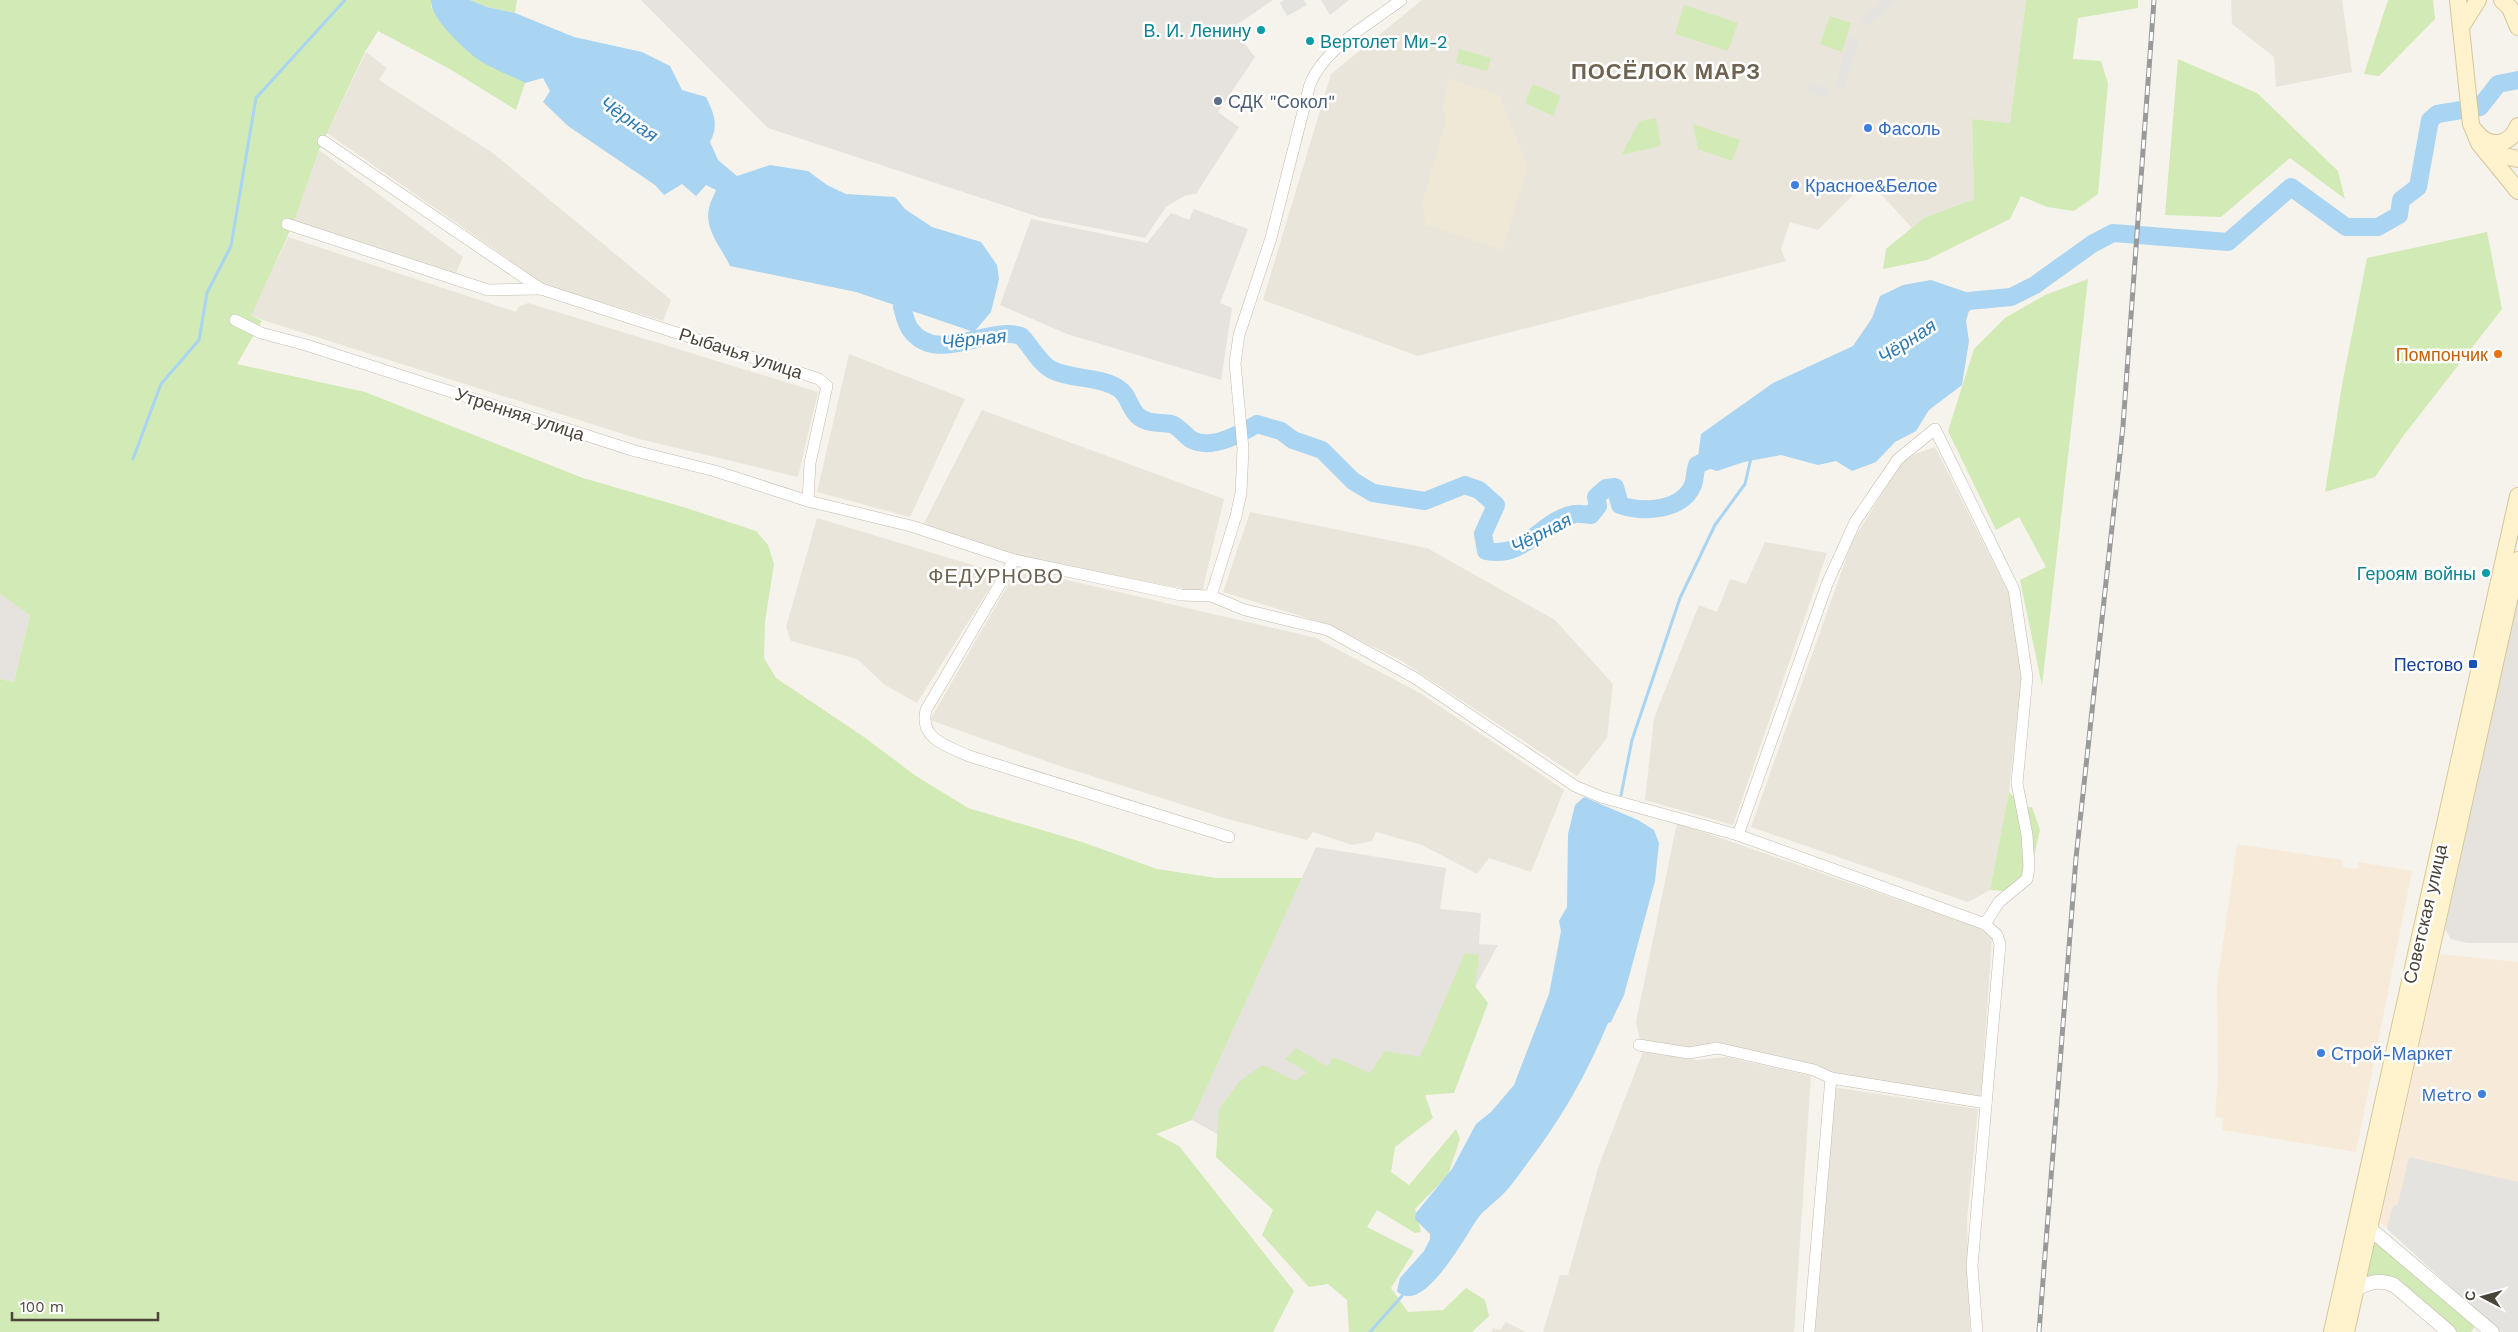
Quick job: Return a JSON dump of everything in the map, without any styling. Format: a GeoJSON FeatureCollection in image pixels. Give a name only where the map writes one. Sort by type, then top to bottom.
{"type":"FeatureCollection","features":[{"type":"Feature","properties":{"kind":"main road"},"geometry":{"type":"LineString","coordinates":[[2458,0],[2471,122],[2479,143],[2518,190]]}},
{"type":"Feature","properties":{"kind":"main road"},"geometry":{"type":"LineString","coordinates":[[2461,27],[2478,0]]}},
{"type":"Feature","properties":{"kind":"main road"},"geometry":{"type":"LineString","coordinates":[[2502,0],[2510,8],[2518,27]]}},
{"type":"Feature","properties":{"kind":"main road"},"geometry":{"type":"LineString","coordinates":[[2471,122],[2478,136],[2486,142],[2495,144],[2511,138],[2518,126]]}},
{"type":"Feature","properties":{"kind":"main road"},"geometry":{"type":"LineString","coordinates":[[2486,152],[2518,159]]}},
{"type":"Feature","properties":{"kind":"main road","name":"Советская улица"},"geometry":{"type":"LineString","coordinates":[[2332,1332],[2518,496]]}},
{"type":"Feature","properties":{"kind":"main road","name":"Советская улица"},"geometry":{"type":"LineString","coordinates":[[2346,1332],[2518,560]]}},
{"type":"Feature","properties":{"kind":"street"},"geometry":{"type":"LineString","coordinates":[[1401,0],[1329,55],[1314,73],[1306,98],[1271,238],[1238,335],[1235,363],[1243,449],[1241,493],[1236,516],[1211,596],[1245,610],[1328,630],[1342,636],[1415,678],[1575,786],[1602,798],[1738,835],[1985,924],[1998,935],[2000,944],[1972,1266],[1977,1332]]}},
{"type":"Feature","properties":{"kind":"street"},"geometry":{"type":"LineString","coordinates":[[323,141],[541,290]]}},
{"type":"Feature","properties":{"kind":"street"},"geometry":{"type":"LineString","coordinates":[[287,224],[488,290],[541,290]]}},
{"type":"Feature","properties":{"kind":"street","name":"Рыбачья улица"},"geometry":{"type":"LineString","coordinates":[[541,290],[820,379],[827,386],[810,463],[808,501]]}},
{"type":"Feature","properties":{"kind":"street","name":"Утренняя улица"},"geometry":{"type":"LineString","coordinates":[[235,320],[260,334],[306,345],[635,451],[715,471],[808,501],[911,526],[1014,560],[1181,595],[1211,596]]}},
{"type":"Feature","properties":{"kind":"street"},"geometry":{"type":"LineString","coordinates":[[1738,835],[1827,584],[1855,522],[1898,459],[1935,429],[1941,446],[2014,590],[2027,677],[2017,783],[2027,836],[2029,867],[2027,878],[1999,902],[1985,924]]}},
{"type":"Feature","properties":{"kind":"street"},"geometry":{"type":"LineString","coordinates":[[1014,560],[926,710],[924,719],[926,730],[932,738],[969,756],[1229,837]]}},
{"type":"Feature","properties":{"kind":"street"},"geometry":{"type":"LineString","coordinates":[[1639,1045],[1689,1053],[1717,1048],[1814,1070],[1831,1078],[1986,1103]]}},
{"type":"Feature","properties":{"kind":"street"},"geometry":{"type":"LineString","coordinates":[[1809,1332],[1831,1078]]}},
{"type":"Feature","properties":{"kind":"street"},"geometry":{"type":"LineString","coordinates":[[2370,1228],[2492,1332]]}},
{"type":"Feature","properties":{"kind":"street"},"geometry":{"type":"LineString","coordinates":[[2356,1289],[2372,1281],[2384,1281],[2394,1285],[2449,1332]]}},
{"type":"Feature","properties":{"kind":"shaded area"},"geometry":{"type":"Polygon","coordinates":[[[641,0],[1273,0],[1232,28],[1255,57],[1218,112],[1239,127],[1196,194],[1186,195],[1166,207],[1145,238],[1039,217],[768,128],[641,0]]]}},
{"type":"Feature","properties":{"kind":"shaded area"},"geometry":{"type":"Polygon","coordinates":[[[1284,0],[1304,0],[1307,5],[1287,16],[1280,3],[1284,0]]]}},
{"type":"Feature","properties":{"kind":"shaded area"},"geometry":{"type":"Polygon","coordinates":[[[1321,0],[1349,0],[1330,15],[1321,0]]]}},
{"type":"Feature","properties":{"kind":"shaded area"},"geometry":{"type":"Polygon","coordinates":[[[1422,0],[2026,0],[2010,123],[1972,119],[1974,199],[1924,218],[1912,228],[1868,180],[1818,230],[1790,222],[1781,249],[1786,261],[1418,356],[1263,300],[1331,74],[1422,0]]]}},
{"type":"Feature","properties":{"kind":"shaded area"},"geometry":{"type":"Polygon","coordinates":[[[1883,0],[1897,0],[1867,26],[1861,19],[1883,0]]]}},
{"type":"Feature","properties":{"kind":"shaded area"},"geometry":{"type":"Polygon","coordinates":[[[2231,0],[2342,0],[2352,72],[2276,87],[2274,57],[2232,24],[2231,0]]]}},
{"type":"Feature","properties":{"kind":"shaded area"},"geometry":{"type":"Polygon","coordinates":[[[1851,36],[1860,39],[1844,89],[1834,86],[1851,36]]]}},
{"type":"Feature","properties":{"kind":"shaded area"},"geometry":{"type":"Polygon","coordinates":[[[366,52],[387,68],[379,80],[493,153],[671,300],[663,321],[546,285],[327,133],[366,52]]]}},
{"type":"Feature","properties":{"kind":"shaded area"},"geometry":{"type":"Polygon","coordinates":[[[1449,79],[1499,95],[1528,168],[1502,250],[1425,224],[1423,201],[1446,120],[1442,106],[1449,79]]]}},
{"type":"Feature","properties":{"kind":"shaded area"},"geometry":{"type":"Polygon","coordinates":[[[1809,83],[1830,90],[1828,98],[1807,91],[1809,83]]]}},
{"type":"Feature","properties":{"kind":"shaded area"},"geometry":{"type":"Polygon","coordinates":[[[319,150],[463,257],[454,277],[294,222],[319,150]]]}},
{"type":"Feature","properties":{"kind":"shaded area"},"geometry":{"type":"Polygon","coordinates":[[[1194,209],[1248,229],[1220,303],[1232,308],[1221,380],[1067,334],[1000,305],[1031,219],[1147,243],[1171,213],[1189,220],[1194,209]]]}},
{"type":"Feature","properties":{"kind":"shaded area"},"geometry":{"type":"Polygon","coordinates":[[[288,237],[516,312],[518,307],[528,303],[818,392],[798,477],[639,439],[250,316],[288,237]]]}},
{"type":"Feature","properties":{"kind":"shaded area"},"geometry":{"type":"Polygon","coordinates":[[[849,354],[965,399],[910,517],[817,492],[849,354]]]}},
{"type":"Feature","properties":{"kind":"shaded area"},"geometry":{"type":"Polygon","coordinates":[[[982,410],[1224,499],[1202,592],[1014,557],[923,525],[982,410]]]}},
{"type":"Feature","properties":{"kind":"shaded area"},"geometry":{"type":"Polygon","coordinates":[[[1935,447],[2011,598],[2022,675],[2009,792],[1990,890],[1968,902],[1751,827],[1852,542],[1904,458],[1935,447]]]}},
{"type":"Feature","properties":{"kind":"shaded area"},"geometry":{"type":"Polygon","coordinates":[[[1250,512],[1427,548],[1555,620],[1613,684],[1607,738],[1577,776],[1400,660],[1327,624],[1223,592],[1250,512]]]}},
{"type":"Feature","properties":{"kind":"shaded area"},"geometry":{"type":"Polygon","coordinates":[[[817,518],[999,573],[917,703],[885,685],[857,659],[791,641],[786,627],[817,518]]]}},
{"type":"Feature","properties":{"kind":"shaded area"},"geometry":{"type":"Polygon","coordinates":[[[1765,542],[1827,553],[1733,825],[1645,800],[1654,718],[1699,605],[1717,612],[1730,579],[1746,584],[1765,542]]]}},
{"type":"Feature","properties":{"kind":"shaded area"},"geometry":{"type":"Polygon","coordinates":[[[1033,572],[1316,638],[1420,693],[1564,790],[1531,872],[1489,858],[1477,874],[1422,845],[1376,832],[1372,841],[1352,845],[1313,832],[1307,840],[1228,819],[1060,766],[930,720],[1009,583],[1016,576],[1033,572]]]}},
{"type":"Feature","properties":{"kind":"shaded area"},"geometry":{"type":"Polygon","coordinates":[[[0,594],[30,614],[14,682],[0,679],[0,594]]]}},
{"type":"Feature","properties":{"kind":"shaded area"},"geometry":{"type":"Polygon","coordinates":[[[2518,595],[2518,943],[2467,943],[2451,939],[2445,929],[2518,595]]]}},
{"type":"Feature","properties":{"kind":"shaded area"},"geometry":{"type":"Polygon","coordinates":[[[1677,823],[1979,928],[1992,938],[1981,1097],[1830,1074],[1718,1042],[1685,1048],[1640,1040],[1636,1022],[1677,823]]]}},
{"type":"Feature","properties":{"kind":"shaded area"},"geometry":{"type":"Polygon","coordinates":[[[2237,844],[2342,860],[2342,867],[2357,869],[2358,862],[2412,871],[2356,1152],[2222,1130],[2223,1118],[2215,1117],[2218,1077],[2217,985],[2237,844]]]}},
{"type":"Feature","properties":{"kind":"shaded area"},"geometry":{"type":"Polygon","coordinates":[[[1316,847],[1446,868],[1440,909],[1481,913],[1479,944],[1498,945],[1353,1210],[1192,1120],[1316,847]]]}},
{"type":"Feature","properties":{"kind":"shaded area"},"geometry":{"type":"Polygon","coordinates":[[[2440,954],[2518,962],[2518,1332],[2380,1222],[2440,954]]]}},
{"type":"Feature","properties":{"kind":"shaded area"},"geometry":{"type":"Polygon","coordinates":[[[1643,1052],[1697,1060],[1726,1057],[1811,1076],[1794,1332],[1543,1332],[1560,1275],[1568,1275],[1599,1165],[1643,1052]]]}},
{"type":"Feature","properties":{"kind":"shaded area"},"geometry":{"type":"Polygon","coordinates":[[[1832,1087],[1978,1109],[1967,1220],[1970,1332],[1814,1332],[1832,1087]]]}},
{"type":"Feature","properties":{"kind":"shaded area"},"geometry":{"type":"Polygon","coordinates":[[[2409,1157],[2518,1182],[2518,1332],[2500,1332],[2387,1229],[2392,1208],[2398,1204],[2409,1157]]]}},
{"type":"Feature","properties":{"kind":"shaded area"},"geometry":{"type":"Polygon","coordinates":[[[1506,1322],[1526,1332],[1491,1332],[1493,1328],[1500,1330],[1506,1322]]]}},
{"type":"Feature","properties":{"kind":"green space"},"geometry":{"type":"Polygon","coordinates":[[[0,0],[431,0],[431,7],[507,73],[525,83],[516,110],[448,68],[378,31],[365,52],[319,150],[294,222],[251,316],[262,321],[237,364],[365,392],[583,478],[683,507],[756,531],[768,545],[774,564],[765,622],[764,658],[776,678],[864,737],[916,776],[968,808],[1082,842],[1157,869],[1216,878],[1302,878],[1192,1120],[1156,1134],[1179,1146],[1294,1291],[1273,1332],[0,1332],[0,679],[14,682],[30,615],[0,594],[0,0]]]}},
{"type":"Feature","properties":{"kind":"green space"},"geometry":{"type":"Polygon","coordinates":[[[470,0],[517,0],[515,13],[487,7],[470,0]]]}},
{"type":"Feature","properties":{"kind":"green space"},"geometry":{"type":"Polygon","coordinates":[[[2026,0],[2138,0],[2138,8],[2078,18],[2073,59],[2101,61],[2108,84],[2098,194],[2074,211],[2047,207],[2021,196],[2010,219],[1927,260],[1883,269],[1886,249],[1924,218],[1974,199],[1972,119],[2010,123],[2026,0]]]}},
{"type":"Feature","properties":{"kind":"green space"},"geometry":{"type":"Polygon","coordinates":[[[2388,0],[2433,0],[2435,19],[2379,76],[2364,74],[2388,0]]]}},
{"type":"Feature","properties":{"kind":"green space"},"geometry":{"type":"Polygon","coordinates":[[[1684,5],[1738,23],[1728,51],[1675,34],[1684,5]]]}},
{"type":"Feature","properties":{"kind":"green space"},"geometry":{"type":"Polygon","coordinates":[[[1830,16],[1851,23],[1842,52],[1820,44],[1830,16]]]}},
{"type":"Feature","properties":{"kind":"green space"},"geometry":{"type":"Polygon","coordinates":[[[1459,49],[1491,58],[1487,71],[1456,63],[1459,49]]]}},
{"type":"Feature","properties":{"kind":"green space"},"geometry":{"type":"Polygon","coordinates":[[[2178,59],[2257,93],[2338,171],[2345,199],[2290,158],[2221,217],[2165,215],[2178,59]]]}},
{"type":"Feature","properties":{"kind":"green space"},"geometry":{"type":"Polygon","coordinates":[[[1533,84],[1561,96],[1553,116],[1525,103],[1533,84]]]}},
{"type":"Feature","properties":{"kind":"green space"},"geometry":{"type":"Polygon","coordinates":[[[1656,118],[1661,146],[1621,155],[1640,121],[1656,118]]]}},
{"type":"Feature","properties":{"kind":"green space"},"geometry":{"type":"Polygon","coordinates":[[[1693,124],[1740,140],[1732,161],[1698,149],[1693,124]]]}},
{"type":"Feature","properties":{"kind":"green space"},"geometry":{"type":"Polygon","coordinates":[[[2487,232],[2502,309],[2404,435],[2375,477],[2325,492],[2342,385],[2367,258],[2487,232]]]}},
{"type":"Feature","properties":{"kind":"green space"},"geometry":{"type":"Polygon","coordinates":[[[2088,279],[2042,686],[2020,580],[2046,567],[2019,517],[1996,530],[1948,431],[1974,349],[2005,318],[2045,295],[2088,279]]]}},
{"type":"Feature","properties":{"kind":"green space"},"geometry":{"type":"Polygon","coordinates":[[[2009,792],[2024,808],[2032,807],[2040,830],[2033,861],[2026,875],[2003,891],[1990,890],[2009,792]]]}},
{"type":"Feature","properties":{"kind":"green space"},"geometry":{"type":"Polygon","coordinates":[[[1465,953],[1479,955],[1475,986],[1488,1003],[1454,1093],[1425,1095],[1433,1118],[1395,1147],[1391,1172],[1409,1185],[1456,1129],[1460,1139],[1448,1175],[1415,1209],[1421,1232],[1415,1233],[1377,1210],[1367,1227],[1414,1251],[1391,1288],[1408,1312],[1443,1310],[1466,1288],[1485,1300],[1489,1316],[1472,1332],[1349,1332],[1347,1300],[1328,1284],[1309,1287],[1262,1235],[1273,1210],[1216,1157],[1219,1109],[1239,1082],[1263,1065],[1295,1081],[1307,1072],[1285,1059],[1296,1048],[1328,1067],[1333,1057],[1370,1073],[1385,1051],[1420,1057],[1465,953]]]}},
{"type":"Feature","properties":{"kind":"green space"},"geometry":{"type":"Polygon","coordinates":[[[2373,1238],[2472,1321],[2474,1328],[2471,1332],[2457,1332],[2389,1277],[2365,1277],[2373,1238]]]}},
{"type":"Feature","properties":{"kind":"water"},"geometry":{"type":"Polygon","coordinates":[[[431,0],[470,0],[487,7],[515,13],[574,37],[642,52],[670,66],[682,90],[706,97],[715,125],[710,142],[718,160],[737,176],[770,165],[808,171],[827,185],[846,194],[895,197],[905,209],[932,227],[981,242],[997,265],[999,279],[991,312],[974,332],[856,292],[730,266],[709,224],[709,208],[716,190],[706,185],[696,196],[682,184],[664,195],[655,185],[568,126],[543,102],[550,91],[543,78],[525,83],[487,65],[470,53],[455,40],[441,23],[432,7],[431,0]]]}},
{"type":"Feature","properties":{"kind":"water"},"geometry":{"type":"Polygon","coordinates":[[[1931,280],[1966,292],[1970,307],[1966,321],[1969,341],[1962,385],[1929,410],[1916,431],[1895,442],[1876,462],[1852,471],[1836,461],[1818,465],[1781,455],[1744,462],[1717,471],[1697,465],[1701,434],[1773,383],[1853,346],[1872,318],[1880,296],[1903,285],[1931,280]]]}},
{"type":"Feature","properties":{"kind":"water"},"geometry":{"type":"Polygon","coordinates":[[[1584,797],[1638,820],[1654,830],[1659,843],[1655,881],[1624,995],[1611,1022],[1608,1023],[1572,1097],[1514,1182],[1478,1218],[1454,1256],[1430,1284],[1419,1293],[1407,1296],[1397,1291],[1400,1278],[1424,1251],[1430,1239],[1430,1234],[1415,1219],[1416,1213],[1452,1169],[1476,1124],[1491,1112],[1514,1085],[1549,994],[1561,931],[1559,921],[1567,907],[1568,834],[1575,805],[1584,797]]]}},
{"type":"Feature","properties":{"kind":"waterway"},"geometry":{"type":"LineString","coordinates":[[133,459],[161,384],[199,340],[207,293],[231,246],[256,98],[345,0]]}},
{"type":"Feature","properties":{"kind":"waterway","name":"Чёрная"},"geometry":{"type":"LineString","coordinates":[[1949,314],[1968,301],[2011,297],[2035,285],[2092,244],[2113,233],[2228,242],[2291,187],[2346,227],[2378,227],[2399,215],[2401,200],[2418,187],[2430,120],[2437,114],[2480,107],[2498,84],[2518,80]]}},
{"type":"Feature","properties":{"kind":"waterway","name":"Чёрная"},"geometry":{"type":"LineString","coordinates":[[902,307],[910,329],[921,339],[934,344],[948,345],[993,335],[1008,334],[1021,336],[1039,359],[1052,370],[1110,384],[1122,391],[1135,413],[1142,419],[1149,422],[1174,425],[1192,440],[1200,443],[1217,442],[1257,424],[1281,431],[1293,440],[1322,450],[1353,481],[1373,493],[1425,501],[1465,485],[1479,490],[1496,505],[1483,534],[1486,551],[1500,552],[1512,549],[1523,544],[1563,517],[1577,514],[1591,515],[1598,506],[1596,497],[1606,488],[1615,487],[1620,505],[1629,508],[1650,509],[1671,505],[1688,494],[1693,485],[1697,465],[1718,455]]}},
{"type":"Feature","properties":{"kind":"waterway"},"geometry":{"type":"LineString","coordinates":[[1621,795],[1632,740],[1680,598],[1715,525],[1745,484],[1751,458]]}},
{"type":"Feature","properties":{"kind":"waterway"},"geometry":{"type":"LineString","coordinates":[[1370,1332],[1402,1296]]}},
{"type":"Feature","properties":{"kind":"railway"},"geometry":{"type":"LineString","coordinates":[[2039,1332],[2076,858],[2123,426],[2154,0]]}},
{"type":"Feature","properties":{"kind":"place","name":"В. И. Ленину"},"geometry":{"type":"Point","coordinates":[1261,30]}},
{"type":"Feature","properties":{"kind":"place","name":"Вертолет Ми-2"},"geometry":{"type":"Point","coordinates":[1310,41]}},
{"type":"Feature","properties":{"kind":"place","name":"СДК \"Сокол\""},"geometry":{"type":"Point","coordinates":[1218,101]}},
{"type":"Feature","properties":{"kind":"place","name":"Фасоль"},"geometry":{"type":"Point","coordinates":[1868,128]}},
{"type":"Feature","properties":{"kind":"place","name":"Красное&Белое"},"geometry":{"type":"Point","coordinates":[1795,185]}},
{"type":"Feature","properties":{"kind":"place","name":"Помпончик"},"geometry":{"type":"Point","coordinates":[2498,354]}},
{"type":"Feature","properties":{"kind":"place","name":"Героям войны"},"geometry":{"type":"Point","coordinates":[2486,573]}},
{"type":"Feature","properties":{"kind":"place","name":"Пестово"},"geometry":{"type":"Point","coordinates":[2473,664]}},
{"type":"Feature","properties":{"kind":"place","name":"Строй-Маркет"},"geometry":{"type":"Point","coordinates":[2321,1053]}},
{"type":"Feature","properties":{"kind":"place","name":"Metro"},"geometry":{"type":"Point","coordinates":[2482,1094]}},
{"type":"Feature","properties":{"kind":"district","name":"ПОСЁЛОК МАРЗ"},"geometry":{"type":"Point","coordinates":[1666,71]}},
{"type":"Feature","properties":{"kind":"district","name":"ФЕДУРНОВО"},"geometry":{"type":"Point","coordinates":[996,576]}}]}
